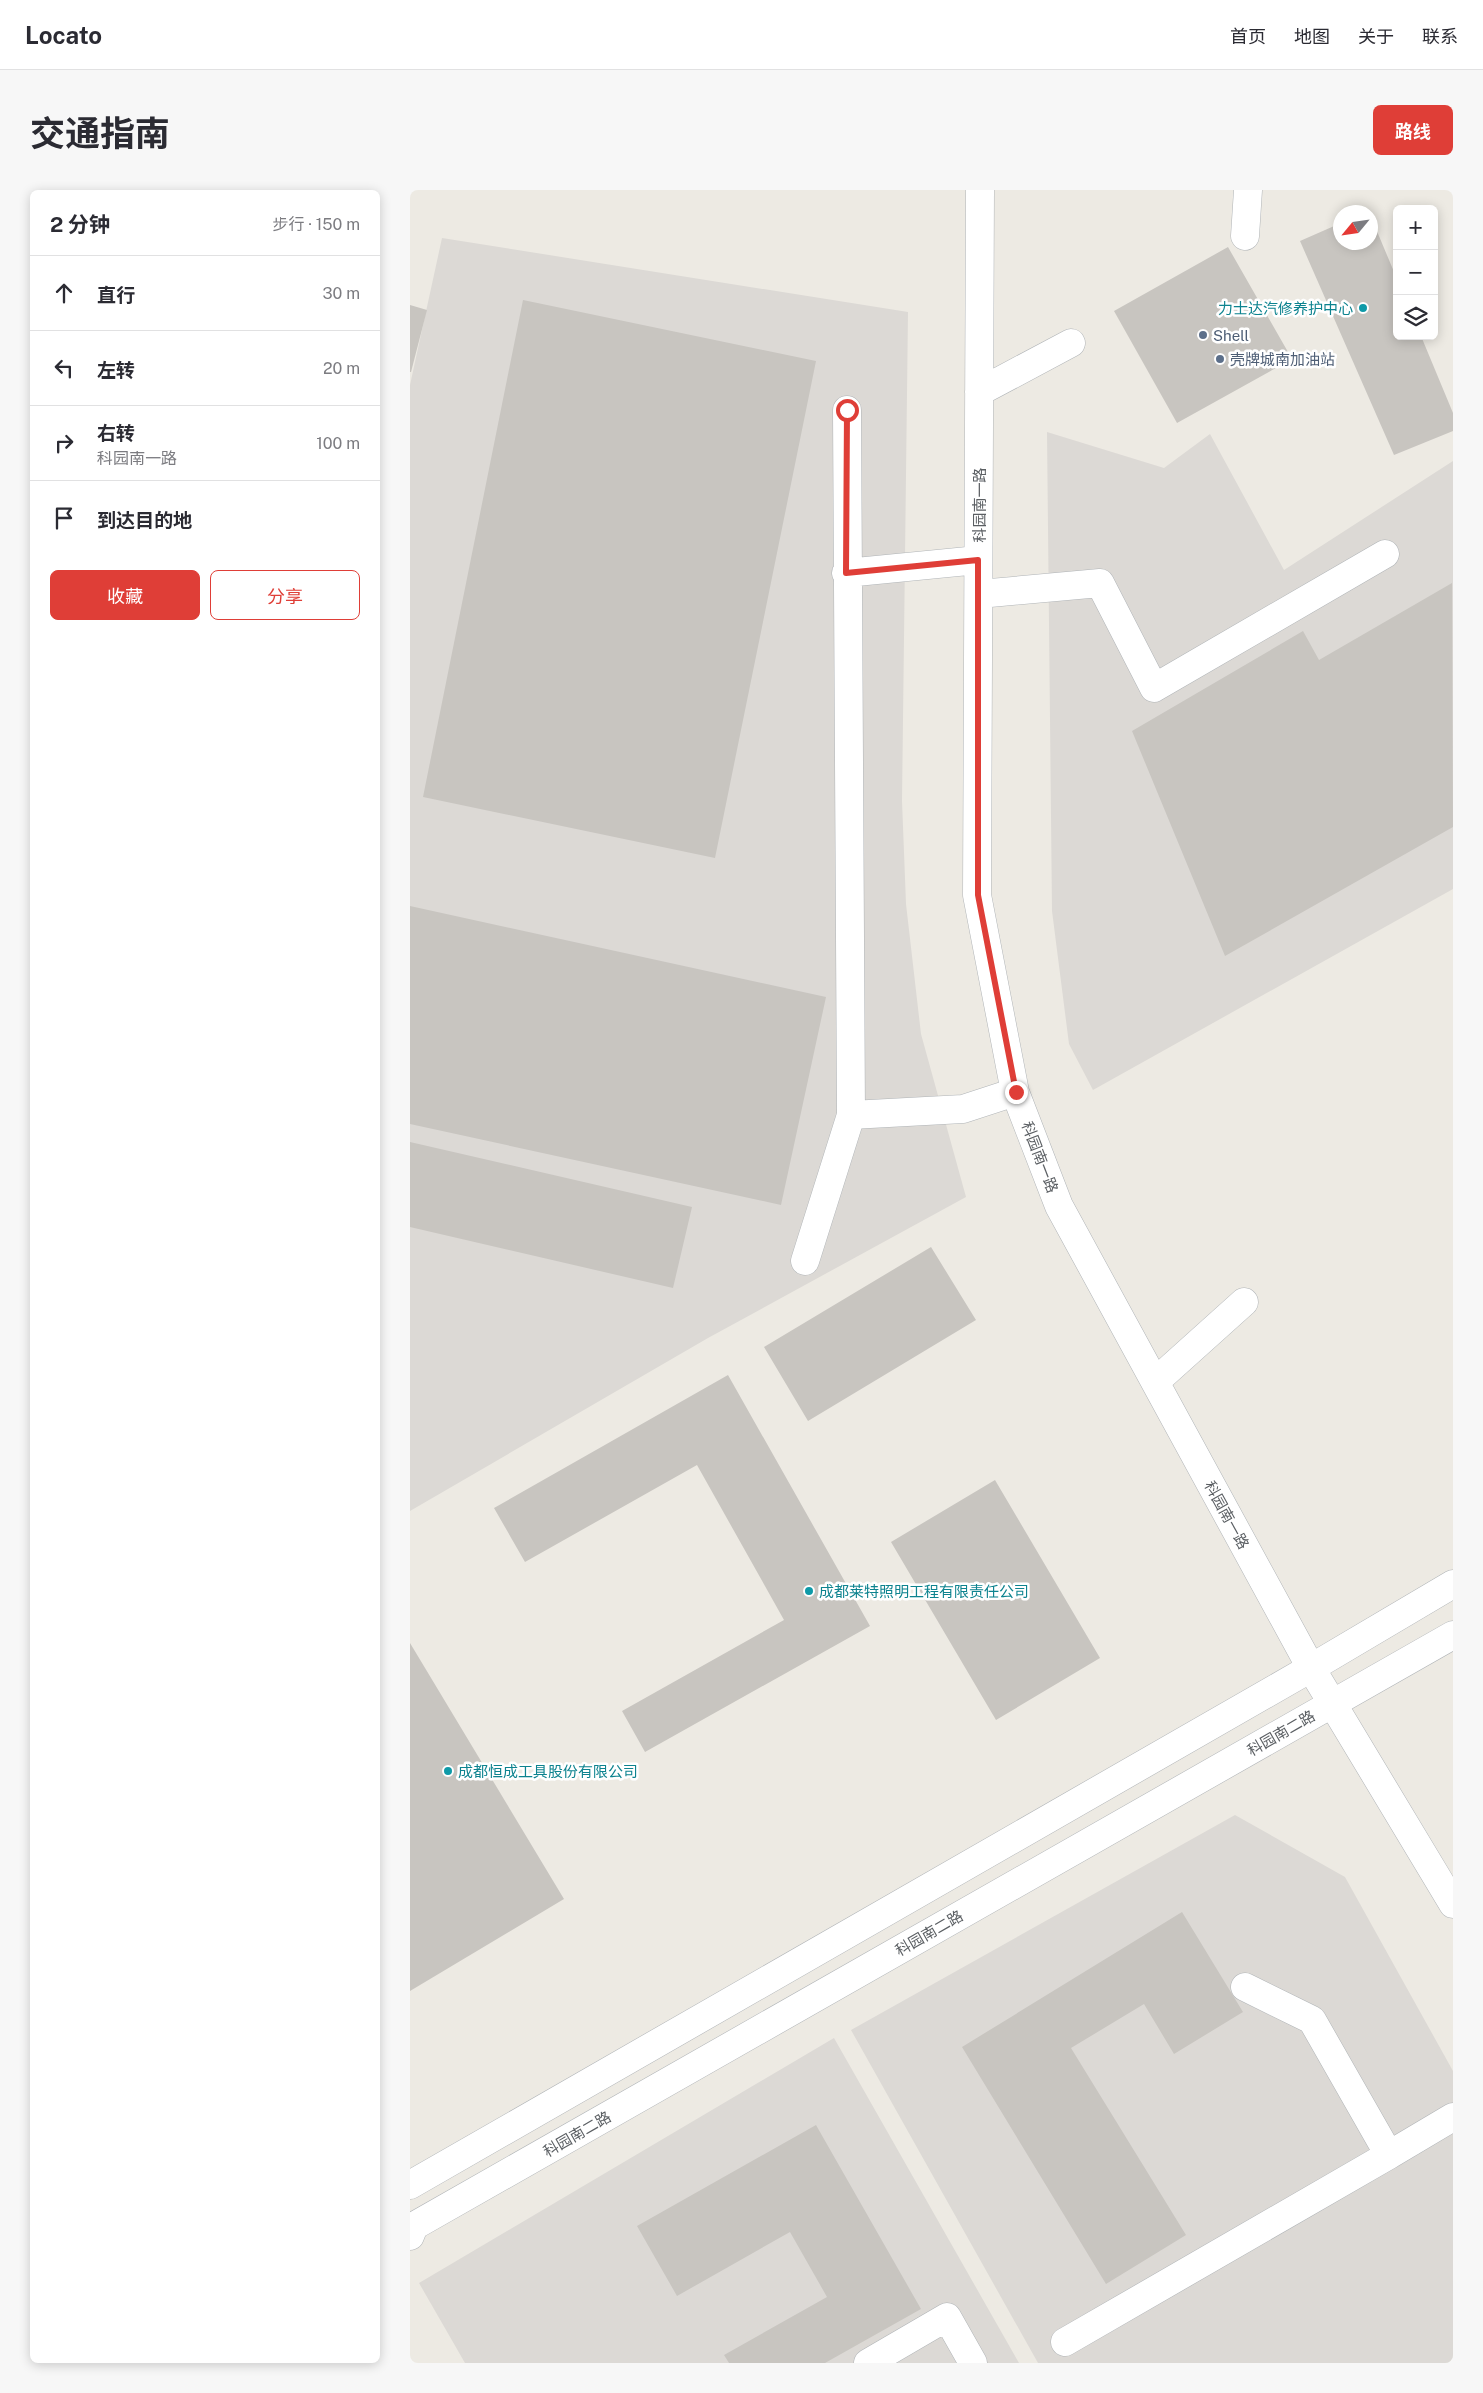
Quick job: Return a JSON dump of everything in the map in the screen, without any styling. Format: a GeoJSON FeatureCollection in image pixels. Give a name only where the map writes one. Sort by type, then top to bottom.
{"type":"FeatureCollection","features":[{"type":"Feature","properties":{"kind":"street","name":"科园南一路"},"geometry":{"type":"LineString","coordinates":[[980,190],[978,895],[1016,1092],[1059,1206],[1311,1668],[1453,1904]]}},
{"type":"Feature","properties":{"kind":"street"},"geometry":{"type":"LineString","coordinates":[[1245,236],[1248,190]]}},
{"type":"Feature","properties":{"kind":"street"},"geometry":{"type":"LineString","coordinates":[[979,392],[1071,343]]}},
{"type":"Feature","properties":{"kind":"street"},"geometry":{"type":"LineString","coordinates":[[806,1261],[851,1115],[846,573],[847,410]]}},
{"type":"Feature","properties":{"kind":"street"},"geometry":{"type":"LineString","coordinates":[[979,594],[1100,583],[1154,688],[1385,554]]}},
{"type":"Feature","properties":{"kind":"street"},"geometry":{"type":"LineString","coordinates":[[846,573],[978,560]]}},
{"type":"Feature","properties":{"kind":"street"},"geometry":{"type":"LineString","coordinates":[[851,1115],[963,1108],[1016,1092]]}},
{"type":"Feature","properties":{"kind":"street"},"geometry":{"type":"LineString","coordinates":[[1155,1382],[1244,1302]]}},
{"type":"Feature","properties":{"kind":"street"},"geometry":{"type":"LineString","coordinates":[[410,2185],[1311,1668],[1453,1584]]}},
{"type":"Feature","properties":{"kind":"street","name":"科园南二路"},"geometry":{"type":"LineString","coordinates":[[410,2236],[414,2226],[1453,1635]]}},
{"type":"Feature","properties":{"kind":"street"},"geometry":{"type":"LineString","coordinates":[[1245,1987],[1312,2020],[1390,2155]]}},
{"type":"Feature","properties":{"kind":"street"},"geometry":{"type":"LineString","coordinates":[[1065,2342],[1453,2117]]}},
{"type":"Feature","properties":{"kind":"street"},"geometry":{"type":"LineString","coordinates":[[868,2363],[947,2317],[973,2363]]}},
{"type":"Feature","properties":{"kind":"shaded area"},"geometry":{"type":"Polygon","coordinates":[[[442,238],[908,312],[902,801],[906,904],[921,1034],[966,1197],[708,1338],[410,1511],[410,385],[442,238]]]}},
{"type":"Feature","properties":{"kind":"shaded area"},"geometry":{"type":"Polygon","coordinates":[[[1047,432],[1164,468],[1210,434],[1284,570],[1453,461],[1453,889],[1093,1090],[1069,1044],[1052,911],[1047,432]]]}},
{"type":"Feature","properties":{"kind":"shaded area"},"geometry":{"type":"Polygon","coordinates":[[[1235,1815],[1345,1877],[1453,2071],[1453,2363],[1038,2363],[851,2030],[1235,1815]]]}},
{"type":"Feature","properties":{"kind":"shaded area"},"geometry":{"type":"Polygon","coordinates":[[[834,2038],[1019,2363],[465,2363],[419,2283],[834,2038]]]}},
{"type":"Feature","properties":{"kind":"building","name":"力士达汽修养护中心"},"geometry":{"type":"Polygon","coordinates":[[[1333,227],[1333,250],[1378,250],[1378,234],[1393,269],[1393,340],[1423,340],[1453,413],[1453,431],[1394,455],[1300,241],[1333,227]]]}},
{"type":"Feature","properties":{"kind":"building","name":"Shell"},"geometry":{"type":"Polygon","coordinates":[[[1228,247],[1292,359],[1177,423],[1114,311],[1228,247]]]}},
{"type":"Feature","properties":{"kind":"building"},"geometry":{"type":"Polygon","coordinates":[[[523,300],[816,361],[715,858],[423,797],[523,300]]]}},
{"type":"Feature","properties":{"kind":"building"},"geometry":{"type":"Polygon","coordinates":[[[410,305],[427,310],[411,372],[410,372],[410,305]]]}},
{"type":"Feature","properties":{"kind":"building"},"geometry":{"type":"Polygon","coordinates":[[[1452,583],[1453,827],[1225,956],[1132,731],[1303,631],[1319,660],[1452,583]]]}},
{"type":"Feature","properties":{"kind":"building"},"geometry":{"type":"Polygon","coordinates":[[[410,906],[826,997],[781,1205],[410,1124],[410,906]]]}},
{"type":"Feature","properties":{"kind":"building"},"geometry":{"type":"Polygon","coordinates":[[[410,1142],[692,1207],[673,1288],[410,1227],[410,1142]]]}},
{"type":"Feature","properties":{"kind":"building"},"geometry":{"type":"Polygon","coordinates":[[[931,1247],[976,1320],[808,1421],[764,1347],[931,1247]]]}},
{"type":"Feature","properties":{"kind":"building","name":"成都莱特照明工程有限责任公司"},"geometry":{"type":"Polygon","coordinates":[[[728,1375],[870,1626],[645,1752],[622,1711],[784,1620],[697,1465],[525,1562],[494,1508],[728,1375]]]}},
{"type":"Feature","properties":{"kind":"building"},"geometry":{"type":"Polygon","coordinates":[[[995,1480],[1100,1658],[996,1720],[891,1542],[995,1480]]]}},
{"type":"Feature","properties":{"kind":"building","name":"成都恒成工具股份有限公司"},"geometry":{"type":"Polygon","coordinates":[[[410,1643],[564,1899],[410,1991],[410,1643]]]}},
{"type":"Feature","properties":{"kind":"building"},"geometry":{"type":"Polygon","coordinates":[[[1182,1912],[1243,2012],[1174,2054],[1144,2004],[1071,2048],[1186,2235],[1106,2284],[962,2047],[1182,1912]]]}},
{"type":"Feature","properties":{"kind":"building"},"geometry":{"type":"Polygon","coordinates":[[[816,2125],[921,2309],[825,2363],[729,2363],[724,2355],[827,2297],[790,2232],[677,2296],[637,2226],[816,2125]]]}},
{"type":"Feature","properties":{"kind":"place","name":"力士达汽修养护中心"},"geometry":{"type":"Point","coordinates":[1363,308]}},
{"type":"Feature","properties":{"kind":"place","name":"Shell"},"geometry":{"type":"Point","coordinates":[1203,335]}},
{"type":"Feature","properties":{"kind":"place","name":"壳牌城南加油站"},"geometry":{"type":"Point","coordinates":[1220,359]}},
{"type":"Feature","properties":{"kind":"place","name":"成都莱特照明工程有限责任公司"},"geometry":{"type":"Point","coordinates":[809,1591]}},
{"type":"Feature","properties":{"kind":"place","name":"成都恒成工具股份有限公司"},"geometry":{"type":"Point","coordinates":[448,1771]}},
{"type":"Feature","properties":{"kind":"route"},"geometry":{"type":"LineString","coordinates":[[847,410],[846,573],[978,560],[978,895],[1016,1092]]}}]}
